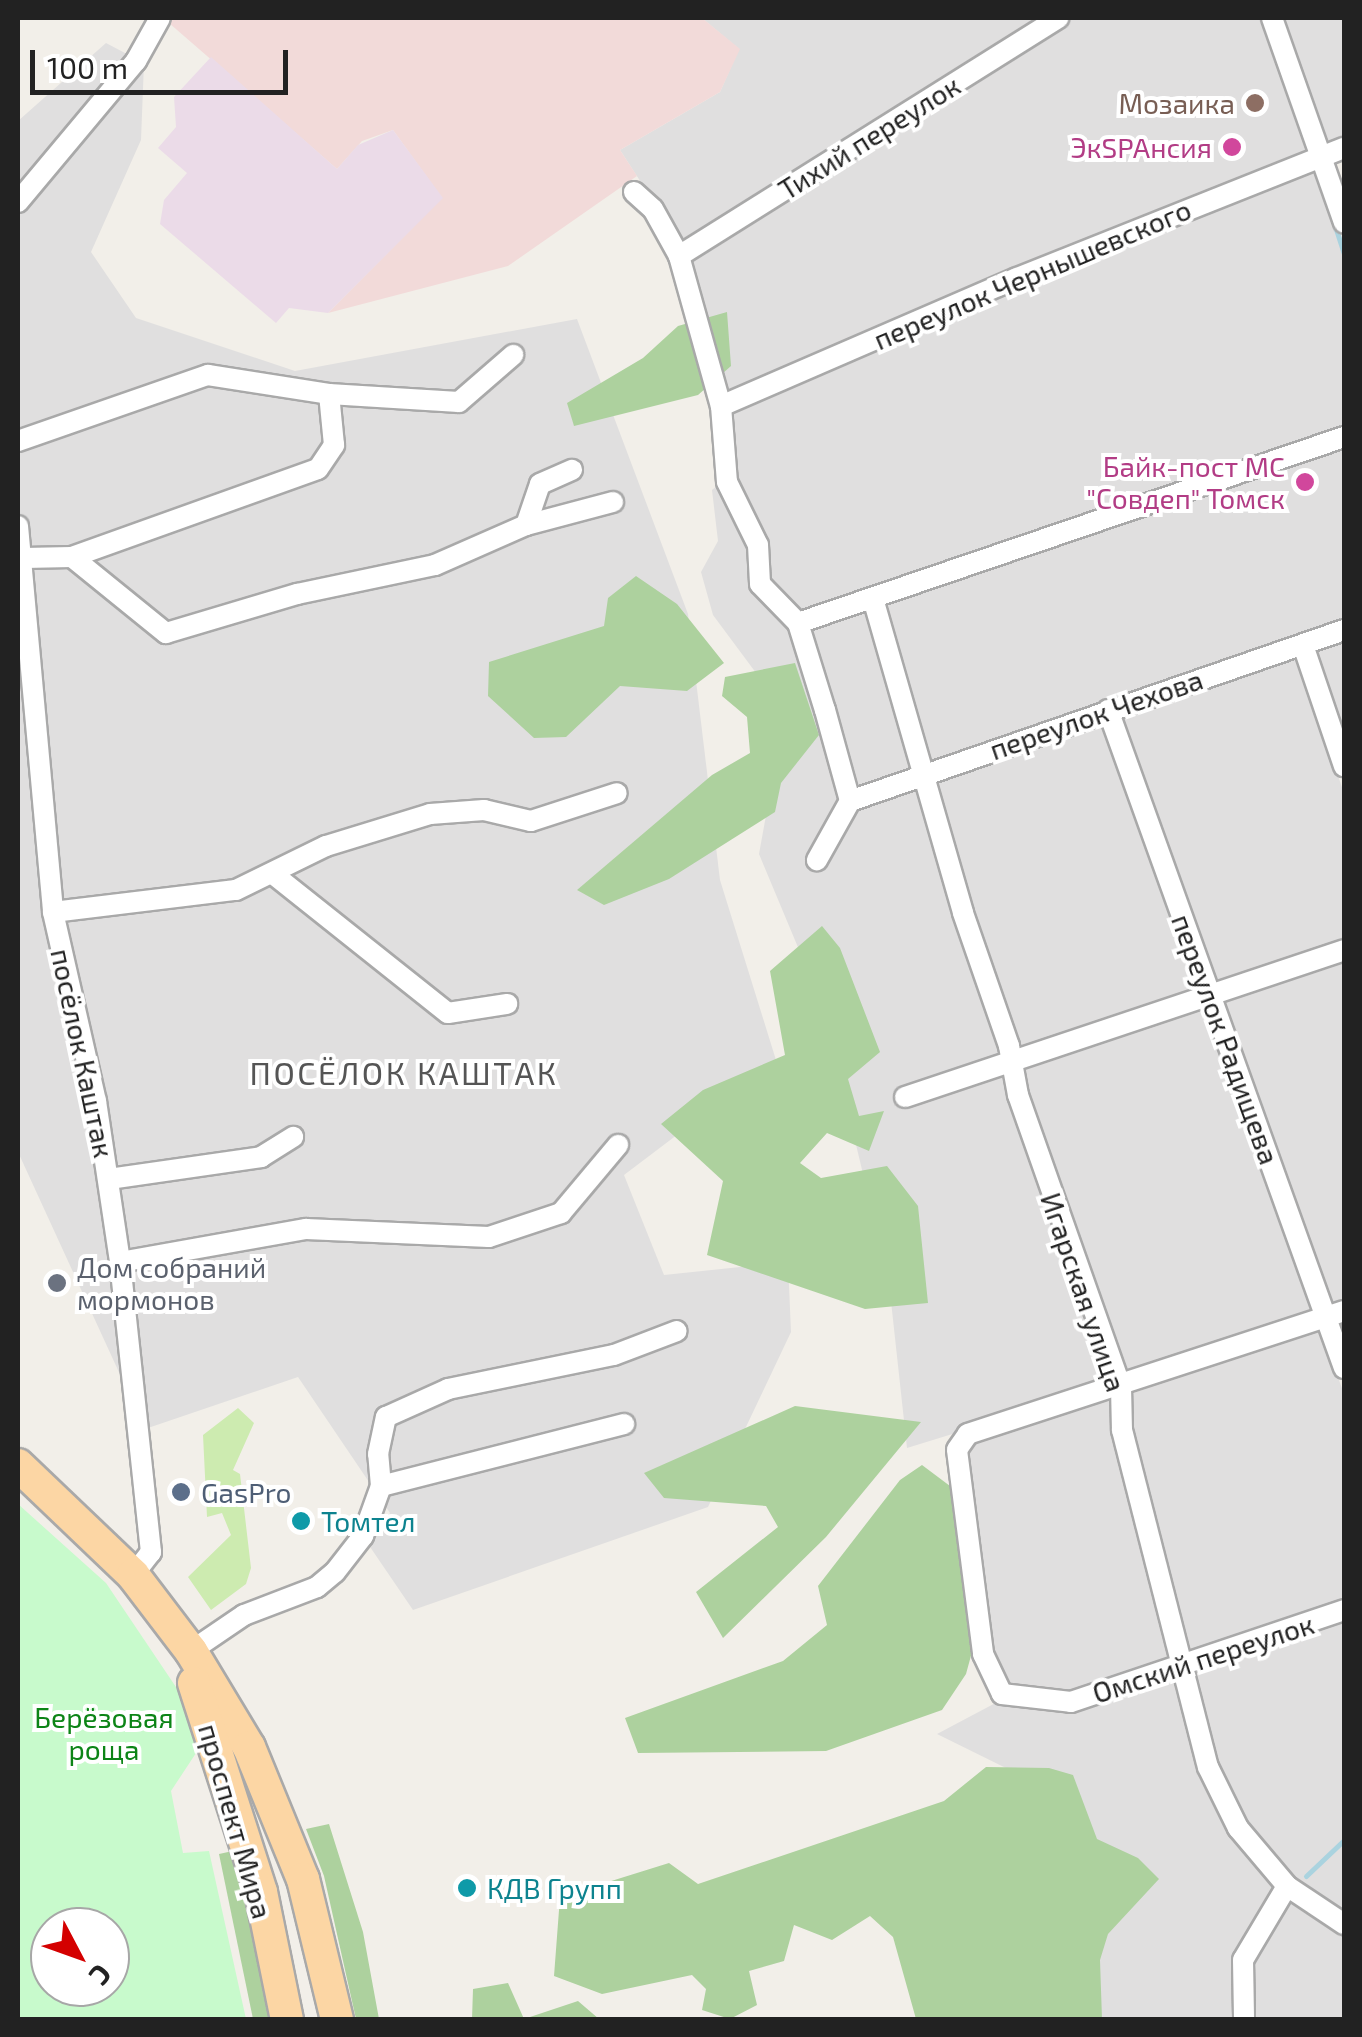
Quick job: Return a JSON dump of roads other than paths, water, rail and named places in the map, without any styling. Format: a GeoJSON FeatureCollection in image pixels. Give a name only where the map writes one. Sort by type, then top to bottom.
{"type":"FeatureCollection","features":[{"type":"Feature","properties":{"kind":"main road","name":"проспект Мира"},"geometry":{"type":"LineString","coordinates":[[18,1464],[133,1575],[182,1639],[271,1795],[303,1880],[338,2020]]}},
{"type":"Feature","properties":{"kind":"main road","name":"проспект Мира"},"geometry":{"type":"LineString","coordinates":[[182,1639],[237,1806],[287,2020]]}},
{"type":"Feature","properties":{"kind":"street"},"geometry":{"type":"LineString","coordinates":[[18,202],[136,60],[160,18]]}},
{"type":"Feature","properties":{"kind":"street","name":"Тихий переулок"},"geometry":{"type":"LineString","coordinates":[[679,256],[1058,18]]}},
{"type":"Feature","properties":{"kind":"street"},"geometry":{"type":"LineString","coordinates":[[1272,18],[1344,223]]}},
{"type":"Feature","properties":{"kind":"street","name":"переулок Чернышевского"},"geometry":{"type":"LineString","coordinates":[[721,406],[1320,154],[1344,148]]}},
{"type":"Feature","properties":{"kind":"street"},"geometry":{"type":"LineString","coordinates":[[634,192],[652,209],[679,256],[721,406],[726,482],[758,545],[760,584],[798,623],[850,801],[817,860]]}},
{"type":"Feature","properties":{"kind":"street"},"geometry":{"type":"LineString","coordinates":[[18,441],[208,374],[329,394],[459,402],[513,355]]}},
{"type":"Feature","properties":{"kind":"street"},"geometry":{"type":"LineString","coordinates":[[24,558],[72,557],[318,469],[334,445],[329,394]]}},
{"type":"Feature","properties":{"kind":"street"},"geometry":{"type":"LineString","coordinates":[[798,623],[874,602],[1344,437]]}},
{"type":"Feature","properties":{"kind":"street"},"geometry":{"type":"LineString","coordinates":[[526,525],[540,484],[572,470]]}},
{"type":"Feature","properties":{"kind":"street"},"geometry":{"type":"LineString","coordinates":[[72,557],[166,633],[297,594],[435,565],[526,525],[613,502]]}},
{"type":"Feature","properties":{"kind":"street","name":"посёлок Каштак"},"geometry":{"type":"LineString","coordinates":[[18,526],[24,558],[38,786],[53,912],[109,1179],[120,1262],[151,1552],[133,1575]]}},
{"type":"Feature","properties":{"kind":"street","name":"Игарская улица"},"geometry":{"type":"LineString","coordinates":[[874,602],[1011,1066],[1092,1319],[1121,1388],[1122,1430],[1186,1668],[1208,1767],[1238,1828],[1287,1886],[1344,1924]]}},
{"type":"Feature","properties":{"kind":"street","name":"переулок Чехова"},"geometry":{"type":"LineString","coordinates":[[850,801],[927,771],[1344,630]]}},
{"type":"Feature","properties":{"kind":"street"},"geometry":{"type":"LineString","coordinates":[[1302,645],[1344,766]]}},
{"type":"Feature","properties":{"kind":"street","name":"переулок Радищева"},"geometry":{"type":"LineString","coordinates":[[1108,710],[1211,998],[1335,1314],[1344,1368]]}},
{"type":"Feature","properties":{"kind":"street"},"geometry":{"type":"LineString","coordinates":[[53,912],[236,890],[326,846],[430,814],[484,810],[531,820],[617,793]]}},
{"type":"Feature","properties":{"kind":"street"},"geometry":{"type":"LineString","coordinates":[[274,874],[448,1013],[507,1004]]}},
{"type":"Feature","properties":{"kind":"street"},"geometry":{"type":"LineString","coordinates":[[905,1097],[1011,1066],[1344,950]]}},
{"type":"Feature","properties":{"kind":"street"},"geometry":{"type":"LineString","coordinates":[[109,1179],[261,1158],[293,1137]]}},
{"type":"Feature","properties":{"kind":"street"},"geometry":{"type":"LineString","coordinates":[[120,1262],[306,1229],[489,1237],[561,1213],[618,1145]]}},
{"type":"Feature","properties":{"kind":"street"},"geometry":{"type":"LineString","coordinates":[[1121,1388],[1335,1314]]}},
{"type":"Feature","properties":{"kind":"street"},"geometry":{"type":"LineString","coordinates":[[182,1639],[317,1587],[335,1572],[363,1536],[381,1486],[380,1428],[386,1417],[415,1400],[614,1355],[677,1331]]}},
{"type":"Feature","properties":{"kind":"street","name":"Омский переулок"},"geometry":{"type":"LineString","coordinates":[[1121,1388],[968,1434],[957,1450],[983,1654],[1002,1694],[1071,1702],[1186,1668],[1344,1610]]}},
{"type":"Feature","properties":{"kind":"street"},"geometry":{"type":"LineString","coordinates":[[381,1486],[624,1424]]}},
{"type":"Feature","properties":{"kind":"street"},"geometry":{"type":"LineString","coordinates":[[1244,2020],[1243,1960],[1287,1886]]}},
{"type":"Feature","properties":{"kind":"waterway"},"geometry":{"type":"LineString","coordinates":[[700,231],[744,203]]}},
{"type":"Feature","properties":{"kind":"waterway"},"geometry":{"type":"LineString","coordinates":[[1334,223],[1344,254]]}},
{"type":"Feature","properties":{"kind":"waterway"},"geometry":{"type":"LineString","coordinates":[[1306,1876],[1344,1840]]}},
{"type":"Feature","properties":{"kind":"place","name":"Мозаика"},"geometry":{"type":"Point","coordinates":[1255,103]}},
{"type":"Feature","properties":{"kind":"place","name":"ЭкSPAнсия"},"geometry":{"type":"Point","coordinates":[1232,147]}},
{"type":"Feature","properties":{"kind":"place","name":"Байк-пост MC \"Совдеп\" Томск"},"geometry":{"type":"Point","coordinates":[1305,482]}},
{"type":"Feature","properties":{"kind":"place","name":"Дом собраний мормонов"},"geometry":{"type":"Point","coordinates":[57,1283]}},
{"type":"Feature","properties":{"kind":"place","name":"GasPro"},"geometry":{"type":"Point","coordinates":[181,1492]}},
{"type":"Feature","properties":{"kind":"place","name":"Томтел"},"geometry":{"type":"Point","coordinates":[301,1521]}},
{"type":"Feature","properties":{"kind":"place","name":"КДВ Групп"},"geometry":{"type":"Point","coordinates":[467,1888]}},
{"type":"Feature","properties":{"kind":"district","name":"ПОСЁЛОК КАШТАК"},"geometry":{"type":"Point","coordinates":[404,1072]}},
{"type":"Feature","properties":{"kind":"park label","name":"Берёзовая роща"},"geometry":{"type":"Point","coordinates":[104,1733]}}]}
